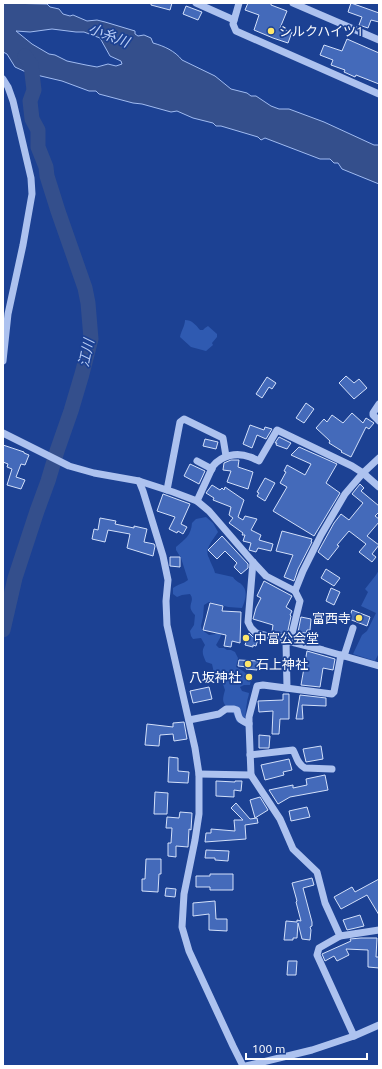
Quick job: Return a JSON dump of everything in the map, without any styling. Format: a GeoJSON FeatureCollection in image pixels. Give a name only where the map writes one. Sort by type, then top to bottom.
{"type":"FeatureCollection","features":[{"type":"Feature","properties":{"kind":"street"},"geometry":{"type":"LineString","coordinates":[[196,3],[234,20]]}},
{"type":"Feature","properties":{"kind":"street"},"geometry":{"type":"LineString","coordinates":[[240,3],[233,24],[236,31],[379,94]]}},
{"type":"Feature","properties":{"kind":"street"},"geometry":{"type":"LineString","coordinates":[[293,3],[379,40]]}},
{"type":"Feature","properties":{"kind":"street"},"geometry":{"type":"LineString","coordinates":[[3,79],[8,87],[13,101],[31,178],[32,194],[8,314],[3,361]]}},
{"type":"Feature","properties":{"kind":"street"},"geometry":{"type":"LineString","coordinates":[[379,404],[373,413],[379,421]]}},
{"type":"Feature","properties":{"kind":"street"},"geometry":{"type":"LineString","coordinates":[[167,490],[180,422],[184,419],[223,438],[226,456]]}},
{"type":"Feature","properties":{"kind":"street"},"geometry":{"type":"LineString","coordinates":[[197,501],[216,463],[226,456],[233,455],[245,456],[259,461],[277,430],[352,466],[363,473],[379,487]]}},
{"type":"Feature","properties":{"kind":"street"},"geometry":{"type":"LineString","coordinates":[[3,433],[61,463],[94,473],[139,481],[167,490],[197,501],[209,511],[266,576],[295,591],[300,601],[288,641],[287,688]]}},
{"type":"Feature","properties":{"kind":"street"},"geometry":{"type":"LineString","coordinates":[[295,591],[321,535],[346,494],[363,473],[379,458]]}},
{"type":"Feature","properties":{"kind":"street"},"geometry":{"type":"LineString","coordinates":[[197,461],[212,469]]}},
{"type":"Feature","properties":{"kind":"street"},"geometry":{"type":"LineString","coordinates":[[139,481],[144,490],[163,556],[168,580],[166,601],[167,624],[195,748],[199,774],[199,814],[184,894],[182,927],[189,951],[243,1066]]}},
{"type":"Feature","properties":{"kind":"street"},"geometry":{"type":"LineString","coordinates":[[253,562],[248,622],[256,633],[379,666]]}},
{"type":"Feature","properties":{"kind":"street"},"geometry":{"type":"LineString","coordinates":[[340,936],[325,903],[317,872],[294,849],[280,819],[251,775],[249,717],[257,686],[263,685],[332,694],[334,692],[343,656],[353,628]]}},
{"type":"Feature","properties":{"kind":"street"},"geometry":{"type":"LineString","coordinates":[[189,720],[220,714],[226,709],[234,709],[237,710],[238,718],[249,724]]}},
{"type":"Feature","properties":{"kind":"street"},"geometry":{"type":"LineString","coordinates":[[250,755],[293,750],[299,763],[305,768],[332,769]]}},
{"type":"Feature","properties":{"kind":"street"},"geometry":{"type":"LineString","coordinates":[[199,774],[251,775]]}},
{"type":"Feature","properties":{"kind":"street"},"geometry":{"type":"LineString","coordinates":[[354,1036],[317,955],[319,948],[340,936],[379,930]]}},
{"type":"Feature","properties":{"kind":"street"},"geometry":{"type":"LineString","coordinates":[[246,1066],[312,1050],[354,1036],[379,1025]]}},
{"type":"Feature","properties":{"kind":"shaded area"},"geometry":{"type":"Polygon","coordinates":[[[185,320],[192,322],[200,330],[203,330],[208,326],[217,334],[217,337],[212,343],[213,345],[206,351],[191,347],[180,337],[185,320]]]}},
{"type":"Feature","properties":{"kind":"shaded area"},"geometry":{"type":"Polygon","coordinates":[[[206,517],[213,523],[218,532],[208,548],[208,555],[215,573],[233,577],[245,588],[246,594],[242,608],[228,607],[209,602],[204,605],[201,626],[202,630],[209,635],[215,634],[219,630],[222,632],[216,645],[219,648],[224,648],[235,652],[238,658],[236,667],[251,678],[250,685],[240,687],[242,691],[249,693],[244,721],[242,724],[237,722],[233,712],[223,702],[225,690],[223,684],[214,673],[212,664],[206,662],[203,653],[205,645],[201,638],[193,639],[191,636],[190,631],[194,625],[195,615],[191,609],[192,597],[190,594],[177,597],[173,594],[173,588],[188,580],[176,547],[187,537],[192,523],[196,519],[206,517]]]}},
{"type":"Feature","properties":{"kind":"shaded area"},"geometry":{"type":"Polygon","coordinates":[[[379,570],[379,653],[375,661],[353,654],[362,635],[367,631],[376,613],[361,606],[368,592],[365,589],[379,570]]]}},
{"type":"Feature","properties":{"kind":"water","name":"小糸川"},"geometry":{"type":"Polygon","coordinates":[[[3,3],[47,4],[50,7],[59,9],[63,14],[70,16],[73,15],[87,21],[97,20],[135,31],[135,34],[138,36],[144,35],[151,38],[153,43],[169,49],[182,60],[215,76],[231,89],[247,93],[251,96],[256,96],[271,106],[279,109],[289,109],[324,122],[374,145],[379,145],[379,184],[342,169],[338,163],[334,163],[330,159],[320,159],[265,138],[261,140],[258,137],[221,126],[216,126],[213,123],[193,118],[177,111],[171,112],[133,103],[99,94],[96,91],[89,91],[62,81],[28,73],[15,67],[7,54],[3,52],[3,3]],[[52,29],[30,32],[16,31],[32,44],[49,54],[55,55],[67,61],[97,67],[108,64],[116,66],[122,64],[121,61],[110,56],[100,38],[84,32],[52,29]]]}},
{"type":"Feature","properties":{"kind":"building"},"geometry":{"type":"Polygon","coordinates":[[[151,3],[172,3],[170,10],[151,5],[151,3]]]}},
{"type":"Feature","properties":{"kind":"building"},"geometry":{"type":"Polygon","coordinates":[[[248,3],[271,3],[271,5],[287,11],[280,28],[292,32],[288,43],[254,30],[259,15],[245,10],[248,3]]]}},
{"type":"Feature","properties":{"kind":"building"},"geometry":{"type":"Polygon","coordinates":[[[351,3],[379,13],[379,22],[371,20],[368,28],[359,25],[362,17],[348,12],[351,3]]]}},
{"type":"Feature","properties":{"kind":"building"},"geometry":{"type":"Polygon","coordinates":[[[186,6],[202,12],[198,20],[183,14],[186,6]]]}},
{"type":"Feature","properties":{"kind":"building"},"geometry":{"type":"Polygon","coordinates":[[[347,39],[379,53],[379,84],[344,72],[345,70],[331,65],[333,60],[320,55],[324,45],[342,51],[347,39]]]}},
{"type":"Feature","properties":{"kind":"building"},"geometry":{"type":"Polygon","coordinates":[[[346,376],[354,383],[359,379],[367,388],[354,399],[339,383],[346,376]]]}},
{"type":"Feature","properties":{"kind":"building"},"geometry":{"type":"Polygon","coordinates":[[[267,377],[276,383],[272,389],[269,387],[262,398],[256,394],[267,377]]]}},
{"type":"Feature","properties":{"kind":"building"},"geometry":{"type":"Polygon","coordinates":[[[306,403],[314,409],[304,423],[296,418],[306,403]]]}},
{"type":"Feature","properties":{"kind":"building"},"geometry":{"type":"Polygon","coordinates":[[[352,413],[363,423],[366,418],[374,423],[369,429],[366,427],[351,457],[329,443],[330,441],[316,428],[324,419],[327,422],[332,415],[343,423],[352,413]]]}},
{"type":"Feature","properties":{"kind":"building"},"geometry":{"type":"Polygon","coordinates":[[[250,425],[264,430],[265,427],[272,429],[266,439],[257,435],[252,448],[243,444],[250,425]]]}},
{"type":"Feature","properties":{"kind":"building"},"geometry":{"type":"Polygon","coordinates":[[[279,437],[291,443],[287,449],[276,445],[277,443],[275,443],[279,437]]]}},
{"type":"Feature","properties":{"kind":"building"},"geometry":{"type":"Polygon","coordinates":[[[205,439],[218,442],[216,449],[203,446],[205,439]]]}},
{"type":"Feature","properties":{"kind":"building"},"geometry":{"type":"Polygon","coordinates":[[[3,445],[29,455],[25,465],[21,464],[16,477],[25,480],[21,489],[7,485],[12,469],[7,467],[8,464],[3,462],[3,445]]]}},
{"type":"Feature","properties":{"kind":"building"},"geometry":{"type":"Polygon","coordinates":[[[299,447],[337,464],[326,483],[340,493],[314,536],[273,511],[287,487],[280,483],[286,472],[284,471],[287,465],[305,475],[311,464],[291,455],[299,447]]]}},
{"type":"Feature","properties":{"kind":"building"},"geometry":{"type":"Polygon","coordinates":[[[231,460],[239,460],[238,467],[253,472],[248,489],[227,482],[231,471],[223,470],[224,463],[231,460]]]}},
{"type":"Feature","properties":{"kind":"building"},"geometry":{"type":"Polygon","coordinates":[[[190,464],[205,471],[199,484],[184,476],[190,464]]]}},
{"type":"Feature","properties":{"kind":"building"},"geometry":{"type":"Polygon","coordinates":[[[265,478],[275,483],[265,501],[257,496],[259,493],[257,492],[265,478]]]}},
{"type":"Feature","properties":{"kind":"building"},"geometry":{"type":"Polygon","coordinates":[[[360,484],[364,488],[361,491],[379,506],[379,512],[375,516],[379,519],[379,522],[367,536],[379,545],[372,554],[376,557],[372,562],[359,552],[366,544],[349,531],[337,545],[339,546],[328,560],[318,552],[334,523],[341,514],[349,520],[363,503],[352,494],[360,484]]]}},
{"type":"Feature","properties":{"kind":"building"},"geometry":{"type":"Polygon","coordinates":[[[212,485],[220,490],[222,488],[224,490],[225,487],[244,500],[238,517],[243,520],[245,516],[257,519],[251,530],[261,535],[259,540],[273,544],[271,551],[258,548],[256,552],[249,550],[251,543],[243,541],[245,535],[242,535],[243,533],[229,523],[233,518],[229,515],[231,507],[213,500],[214,498],[206,493],[212,485]]]}},
{"type":"Feature","properties":{"kind":"building"},"geometry":{"type":"Polygon","coordinates":[[[163,494],[190,504],[181,524],[187,527],[183,534],[169,529],[175,517],[157,511],[163,494]]]}},
{"type":"Feature","properties":{"kind":"building"},"geometry":{"type":"Polygon","coordinates":[[[100,518],[116,521],[115,524],[147,529],[144,542],[154,544],[153,556],[127,548],[130,534],[108,530],[105,542],[92,539],[94,529],[98,530],[100,518]]]}},
{"type":"Feature","properties":{"kind":"building"},"geometry":{"type":"Polygon","coordinates":[[[282,531],[312,539],[294,581],[284,577],[293,555],[276,551],[282,531]]]}},
{"type":"Feature","properties":{"kind":"building"},"geometry":{"type":"Polygon","coordinates":[[[222,536],[248,564],[248,568],[241,574],[234,567],[237,563],[225,551],[217,559],[208,550],[222,536]]]}},
{"type":"Feature","properties":{"kind":"building"},"geometry":{"type":"Polygon","coordinates":[[[170,557],[180,557],[180,567],[170,566],[170,557]]]}},
{"type":"Feature","properties":{"kind":"building"},"geometry":{"type":"Polygon","coordinates":[[[326,569],[340,578],[334,586],[321,578],[326,569]]]}},
{"type":"Feature","properties":{"kind":"building"},"geometry":{"type":"Polygon","coordinates":[[[264,581],[292,596],[286,607],[292,611],[287,635],[272,632],[273,625],[253,619],[261,598],[257,596],[264,581]]]}},
{"type":"Feature","properties":{"kind":"building"},"geometry":{"type":"Polygon","coordinates":[[[331,588],[340,592],[334,605],[326,601],[331,588]]]}},
{"type":"Feature","properties":{"kind":"building"},"geometry":{"type":"Polygon","coordinates":[[[210,603],[223,606],[222,611],[241,612],[240,643],[232,641],[231,647],[224,646],[226,635],[203,630],[210,603]]]}},
{"type":"Feature","properties":{"kind":"building","name":"富西寺"},"geometry":{"type":"Polygon","coordinates":[[[352,610],[370,617],[367,626],[349,619],[352,610]]]}},
{"type":"Feature","properties":{"kind":"building"},"geometry":{"type":"Polygon","coordinates":[[[301,617],[311,619],[310,630],[307,630],[306,633],[298,632],[301,617]]]}},
{"type":"Feature","properties":{"kind":"building"},"geometry":{"type":"Polygon","coordinates":[[[249,633],[258,639],[256,646],[253,645],[253,647],[245,645],[249,633]]]}},
{"type":"Feature","properties":{"kind":"building"},"geometry":{"type":"Polygon","coordinates":[[[307,651],[335,659],[333,670],[323,668],[320,687],[301,685],[307,651]]]}},
{"type":"Feature","properties":{"kind":"building","name":"石上神社"},"geometry":{"type":"Polygon","coordinates":[[[239,660],[258,661],[257,670],[246,669],[247,667],[238,666],[239,660]]]}},
{"type":"Feature","properties":{"kind":"building"},"geometry":{"type":"Polygon","coordinates":[[[209,687],[212,699],[193,703],[190,691],[209,687]]]}},
{"type":"Feature","properties":{"kind":"building"},"geometry":{"type":"Polygon","coordinates":[[[283,694],[289,694],[289,719],[280,719],[279,734],[272,734],[273,711],[259,712],[258,701],[283,700],[283,694]]]}},
{"type":"Feature","properties":{"kind":"building"},"geometry":{"type":"Polygon","coordinates":[[[300,695],[326,698],[326,706],[302,705],[303,719],[296,719],[300,695]]]}},
{"type":"Feature","properties":{"kind":"building"},"geometry":{"type":"Polygon","coordinates":[[[184,722],[187,739],[174,741],[173,734],[160,735],[159,746],[145,745],[147,724],[173,727],[173,723],[184,722]]]}},
{"type":"Feature","properties":{"kind":"building"},"geometry":{"type":"Polygon","coordinates":[[[259,735],[270,736],[269,748],[259,748],[259,735]]]}},
{"type":"Feature","properties":{"kind":"building"},"geometry":{"type":"Polygon","coordinates":[[[321,746],[323,759],[306,762],[303,749],[321,746]]]}},
{"type":"Feature","properties":{"kind":"building"},"geometry":{"type":"Polygon","coordinates":[[[169,757],[178,758],[178,771],[189,772],[188,783],[168,782],[169,757]]]}},
{"type":"Feature","properties":{"kind":"building"},"geometry":{"type":"Polygon","coordinates":[[[289,759],[292,770],[283,772],[284,775],[265,780],[261,765],[289,759]]]}},
{"type":"Feature","properties":{"kind":"building"},"geometry":{"type":"Polygon","coordinates":[[[325,775],[328,790],[290,797],[278,804],[269,790],[293,785],[293,788],[307,785],[306,779],[325,775]]]}},
{"type":"Feature","properties":{"kind":"building"},"geometry":{"type":"Polygon","coordinates":[[[216,781],[242,781],[241,791],[234,790],[234,797],[216,796],[216,781]]]}},
{"type":"Feature","properties":{"kind":"building"},"geometry":{"type":"Polygon","coordinates":[[[155,792],[168,793],[167,814],[154,814],[155,792]]]}},
{"type":"Feature","properties":{"kind":"building"},"geometry":{"type":"Polygon","coordinates":[[[260,797],[268,810],[255,818],[250,800],[260,797]]]}},
{"type":"Feature","properties":{"kind":"building"},"geometry":{"type":"Polygon","coordinates":[[[236,803],[250,819],[257,818],[258,823],[245,825],[246,839],[205,842],[206,833],[211,833],[211,829],[235,831],[234,820],[243,820],[231,808],[236,803]]]}},
{"type":"Feature","properties":{"kind":"building"},"geometry":{"type":"Polygon","coordinates":[[[307,807],[310,817],[291,821],[289,811],[307,807]]]}},
{"type":"Feature","properties":{"kind":"building"},"geometry":{"type":"Polygon","coordinates":[[[180,812],[192,813],[188,847],[176,846],[176,857],[168,856],[168,843],[171,843],[172,828],[166,828],[167,817],[179,818],[180,812]]]}},
{"type":"Feature","properties":{"kind":"building"},"geometry":{"type":"Polygon","coordinates":[[[206,850],[229,851],[228,861],[215,860],[215,858],[205,858],[206,850]]]}},
{"type":"Feature","properties":{"kind":"building"},"geometry":{"type":"Polygon","coordinates":[[[146,859],[161,859],[161,874],[159,874],[158,892],[142,891],[142,879],[145,879],[146,859]]]}},
{"type":"Feature","properties":{"kind":"building"},"geometry":{"type":"Polygon","coordinates":[[[210,874],[233,874],[233,890],[210,890],[210,887],[196,887],[196,876],[210,876],[210,874]]]}},
{"type":"Feature","properties":{"kind":"building"},"geometry":{"type":"Polygon","coordinates":[[[312,878],[314,885],[303,888],[312,922],[312,926],[310,927],[310,940],[302,939],[298,923],[297,938],[293,938],[293,940],[284,940],[286,921],[301,921],[292,883],[312,878]]]}},
{"type":"Feature","properties":{"kind":"building"},"geometry":{"type":"Polygon","coordinates":[[[379,879],[379,915],[367,895],[341,909],[334,897],[352,887],[355,892],[379,879]]]}},
{"type":"Feature","properties":{"kind":"building"},"geometry":{"type":"Polygon","coordinates":[[[166,888],[176,889],[175,897],[165,896],[166,888]]]}},
{"type":"Feature","properties":{"kind":"building"},"geometry":{"type":"Polygon","coordinates":[[[215,901],[216,919],[227,919],[227,931],[209,930],[209,914],[193,916],[193,903],[215,901]]]}},
{"type":"Feature","properties":{"kind":"building"},"geometry":{"type":"Polygon","coordinates":[[[360,915],[364,926],[347,930],[343,920],[360,915]]]}},
{"type":"Feature","properties":{"kind":"building"},"geometry":{"type":"Polygon","coordinates":[[[377,938],[376,957],[379,957],[379,968],[368,967],[368,950],[346,949],[349,955],[337,961],[334,956],[325,961],[322,954],[351,941],[350,939],[377,938]]]}},
{"type":"Feature","properties":{"kind":"building"},"geometry":{"type":"Polygon","coordinates":[[[288,961],[297,961],[296,975],[287,975],[288,961]]]}},
{"type":"Feature","properties":{"kind":"waterway","name":"江川"},"geometry":{"type":"LineString","coordinates":[[3,630],[15,578],[71,411],[91,339],[88,303],[85,288],[58,211],[47,176],[46,167],[38,147],[38,130],[32,119],[30,101],[34,90],[31,65],[25,56]]}},
{"type":"Feature","properties":{"kind":"place","name":"シルクハイツ1"},"geometry":{"type":"Point","coordinates":[271,31]}},
{"type":"Feature","properties":{"kind":"place","name":"富西寺"},"geometry":{"type":"Point","coordinates":[359,618]}},
{"type":"Feature","properties":{"kind":"place","name":"中富公会堂"},"geometry":{"type":"Point","coordinates":[246,638]}},
{"type":"Feature","properties":{"kind":"place","name":"石上神社"},"geometry":{"type":"Point","coordinates":[248,664]}},
{"type":"Feature","properties":{"kind":"place","name":"八坂神社"},"geometry":{"type":"Point","coordinates":[249,677]}}]}
